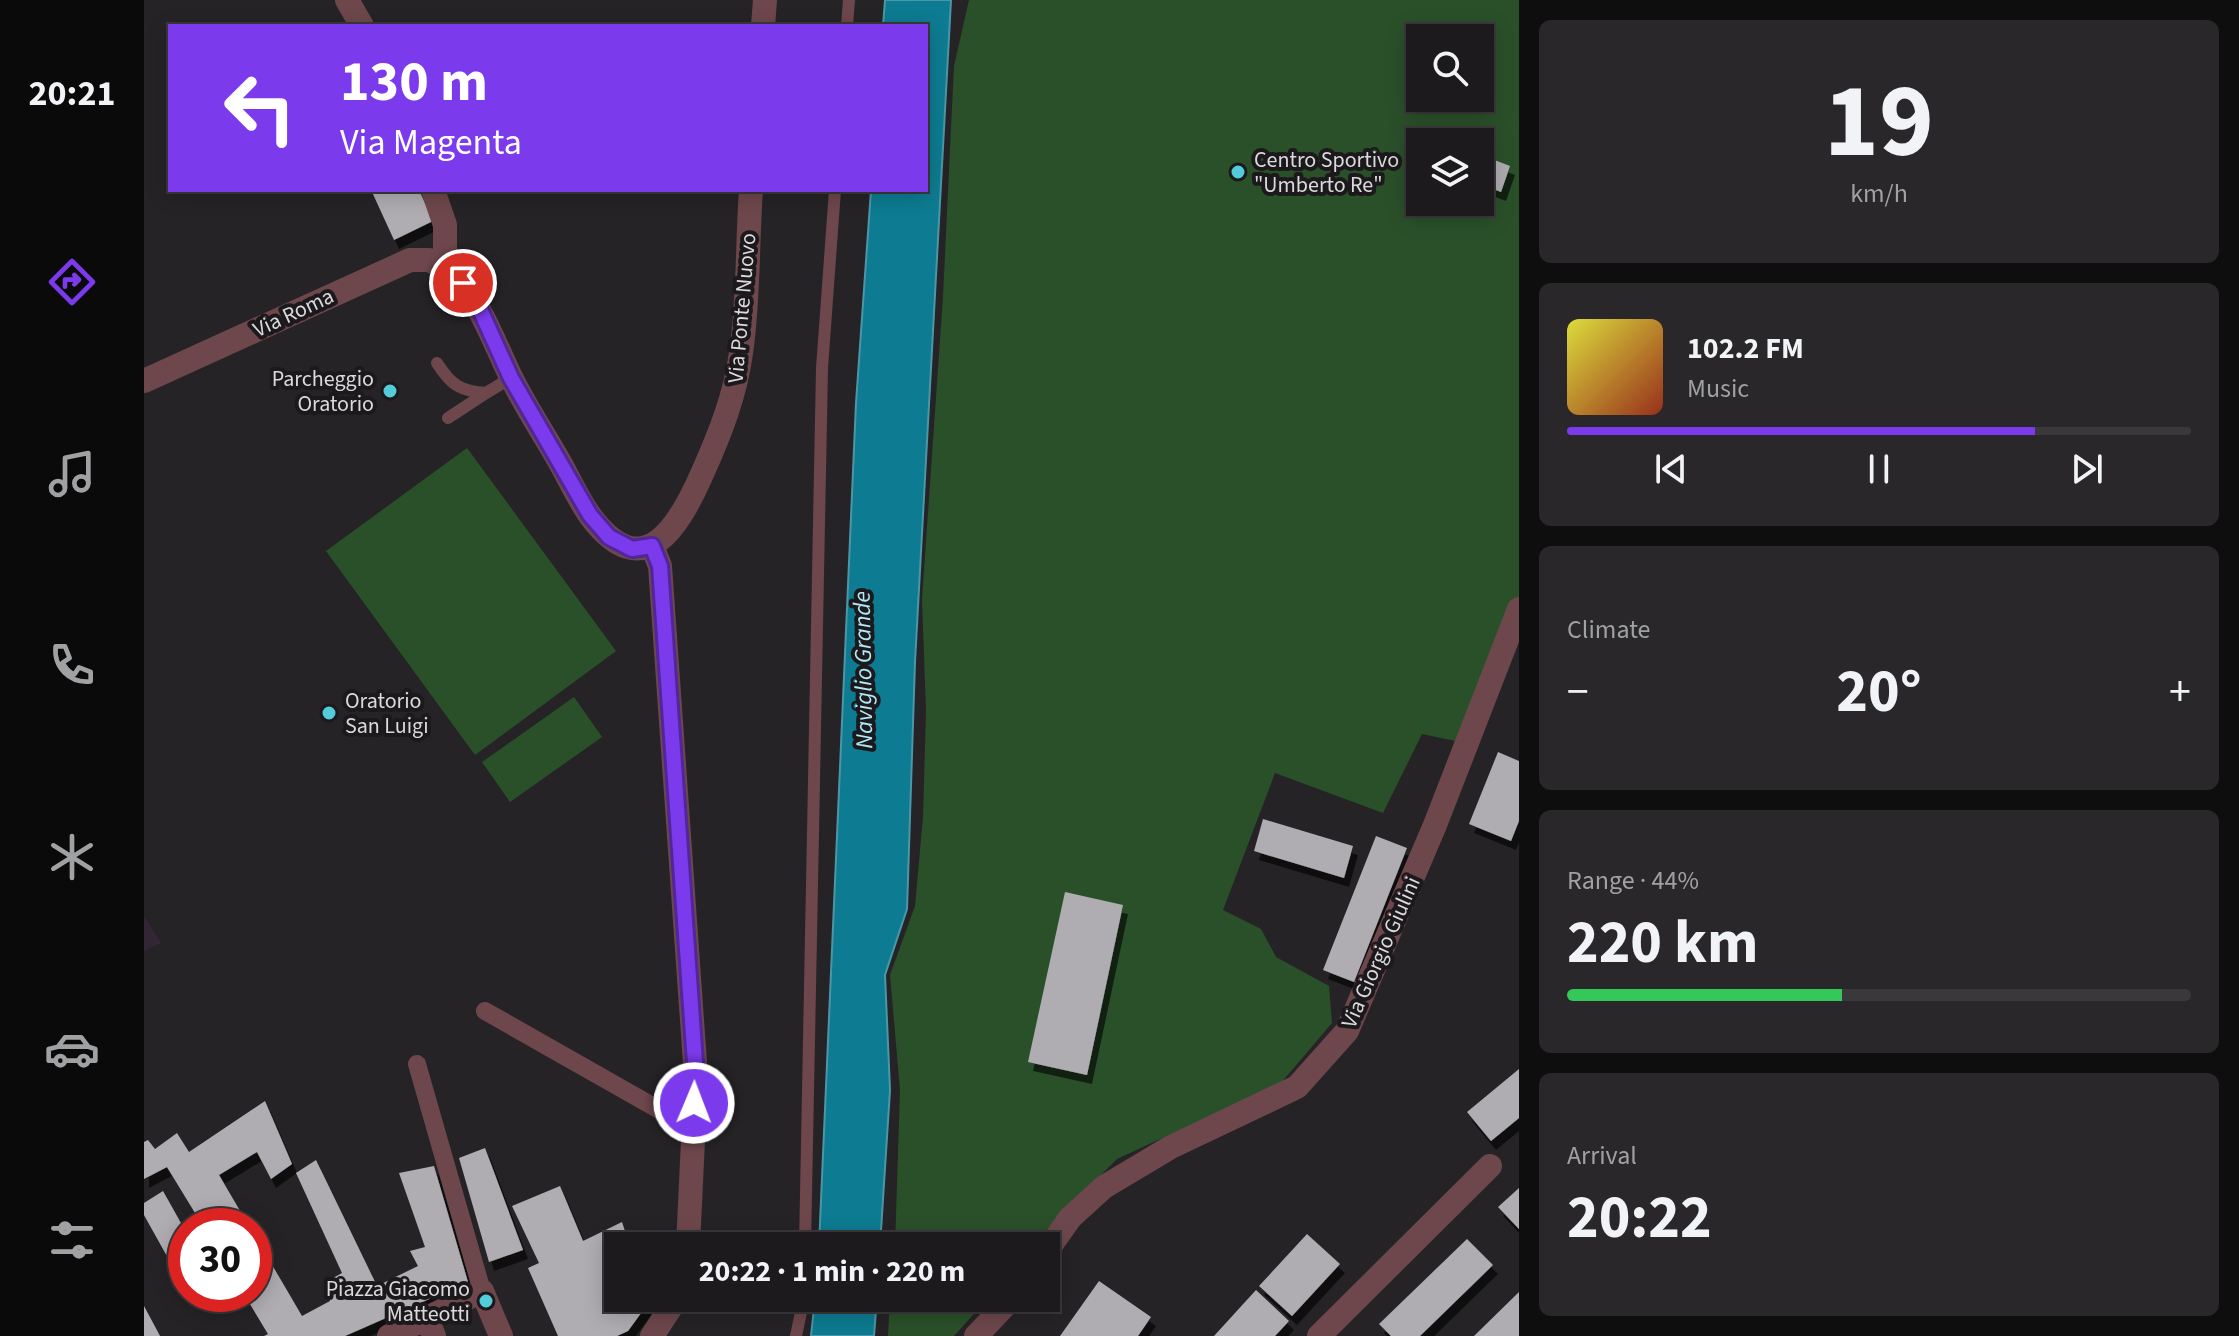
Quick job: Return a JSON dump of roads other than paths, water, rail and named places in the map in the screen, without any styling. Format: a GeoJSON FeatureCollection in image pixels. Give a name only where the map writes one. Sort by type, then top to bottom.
{"type":"FeatureCollection","features":[{"type":"Feature","properties":{"kind":"street"},"geometry":{"type":"LineString","coordinates":[[347,0],[361,24]]}},
{"type":"Feature","properties":{"kind":"street"},"geometry":{"type":"LineString","coordinates":[[763,24],[765,0]]}},
{"type":"Feature","properties":{"kind":"street"},"geometry":{"type":"LineString","coordinates":[[434,192],[445,225],[445,268],[463,283],[478,305],[511,378],[590,515],[609,537],[632,549],[652,546],[660,566],[695,1062],[689,1232]]}},
{"type":"Feature","properties":{"kind":"street","name":"Via Ponte Nuovo"},"geometry":{"type":"LineString","coordinates":[[652,546],[683,516],[725,423],[735,388],[742,351],[751,192]]}},
{"type":"Feature","properties":{"kind":"street","name":"Via Roma"},"geometry":{"type":"LineString","coordinates":[[144,381],[410,260],[429,260],[445,268]]}},
{"type":"Feature","properties":{"kind":"street","name":"Via Giorgio Giulini"},"geometry":{"type":"LineString","coordinates":[[1060,1232],[1070,1218],[1104,1187],[1171,1147],[1297,1087],[1328,1056],[1347,1031],[1435,825],[1519,609]]}},
{"type":"Feature","properties":{"kind":"street"},"geometry":{"type":"LineString","coordinates":[[485,1011],[693,1129]]}},
{"type":"Feature","properties":{"kind":"street"},"geometry":{"type":"LineString","coordinates":[[417,1064],[482,1291],[501,1336]]}},
{"type":"Feature","properties":{"kind":"street"},"geometry":{"type":"LineString","coordinates":[[1328,1333],[1490,1166]]}},
{"type":"Feature","properties":{"kind":"street"},"geometry":{"type":"LineString","coordinates":[[389,1336],[431,1327],[482,1291]]}},
{"type":"Feature","properties":{"kind":"street"},"geometry":{"type":"LineString","coordinates":[[652,1336],[668,1312]]}},
{"type":"Feature","properties":{"kind":"street"},"geometry":{"type":"LineString","coordinates":[[976,1336],[999,1312]]}},
{"type":"Feature","properties":{"kind":"lane"},"geometry":{"type":"LineString","coordinates":[[847,24],[849,0]]}},
{"type":"Feature","properties":{"kind":"lane"},"geometry":{"type":"LineString","coordinates":[[805,1232],[822,368],[835,192]]}},
{"type":"Feature","properties":{"kind":"lane"},"geometry":{"type":"LineString","coordinates":[[437,363],[449,383],[458,389],[486,393]]}},
{"type":"Feature","properties":{"kind":"lane"},"geometry":{"type":"LineString","coordinates":[[448,418],[511,378]]}},
{"type":"Feature","properties":{"kind":"lane"},"geometry":{"type":"LineString","coordinates":[[796,1336],[801,1312]]}},
{"type":"Feature","properties":{"kind":"water","name":"Naviglio Grande"},"geometry":{"type":"Polygon","coordinates":[[[885,0],[951,0],[915,662],[907,909],[885,975],[890,1090],[881,1232],[820,1232],[856,403],[871,192],[928,192],[928,24],[883,24],[885,0]]]}},
{"type":"Feature","properties":{"kind":"water"},"geometry":{"type":"Polygon","coordinates":[[[814,1312],[876,1312],[874,1336],[811,1336],[814,1312]]]}},
{"type":"Feature","properties":{"kind":"place","name":"Centro Sportivo \"Umberto Re\""},"geometry":{"type":"Point","coordinates":[1238,172]}},
{"type":"Feature","properties":{"kind":"place","name":"Parcheggio Oratorio"},"geometry":{"type":"Point","coordinates":[390,391]}},
{"type":"Feature","properties":{"kind":"place","name":"Oratorio San Luigi"},"geometry":{"type":"Point","coordinates":[329,713]}},
{"type":"Feature","properties":{"kind":"place","name":"Piazza Giacomo Matteotti"},"geometry":{"type":"Point","coordinates":[486,1301]}}]}
